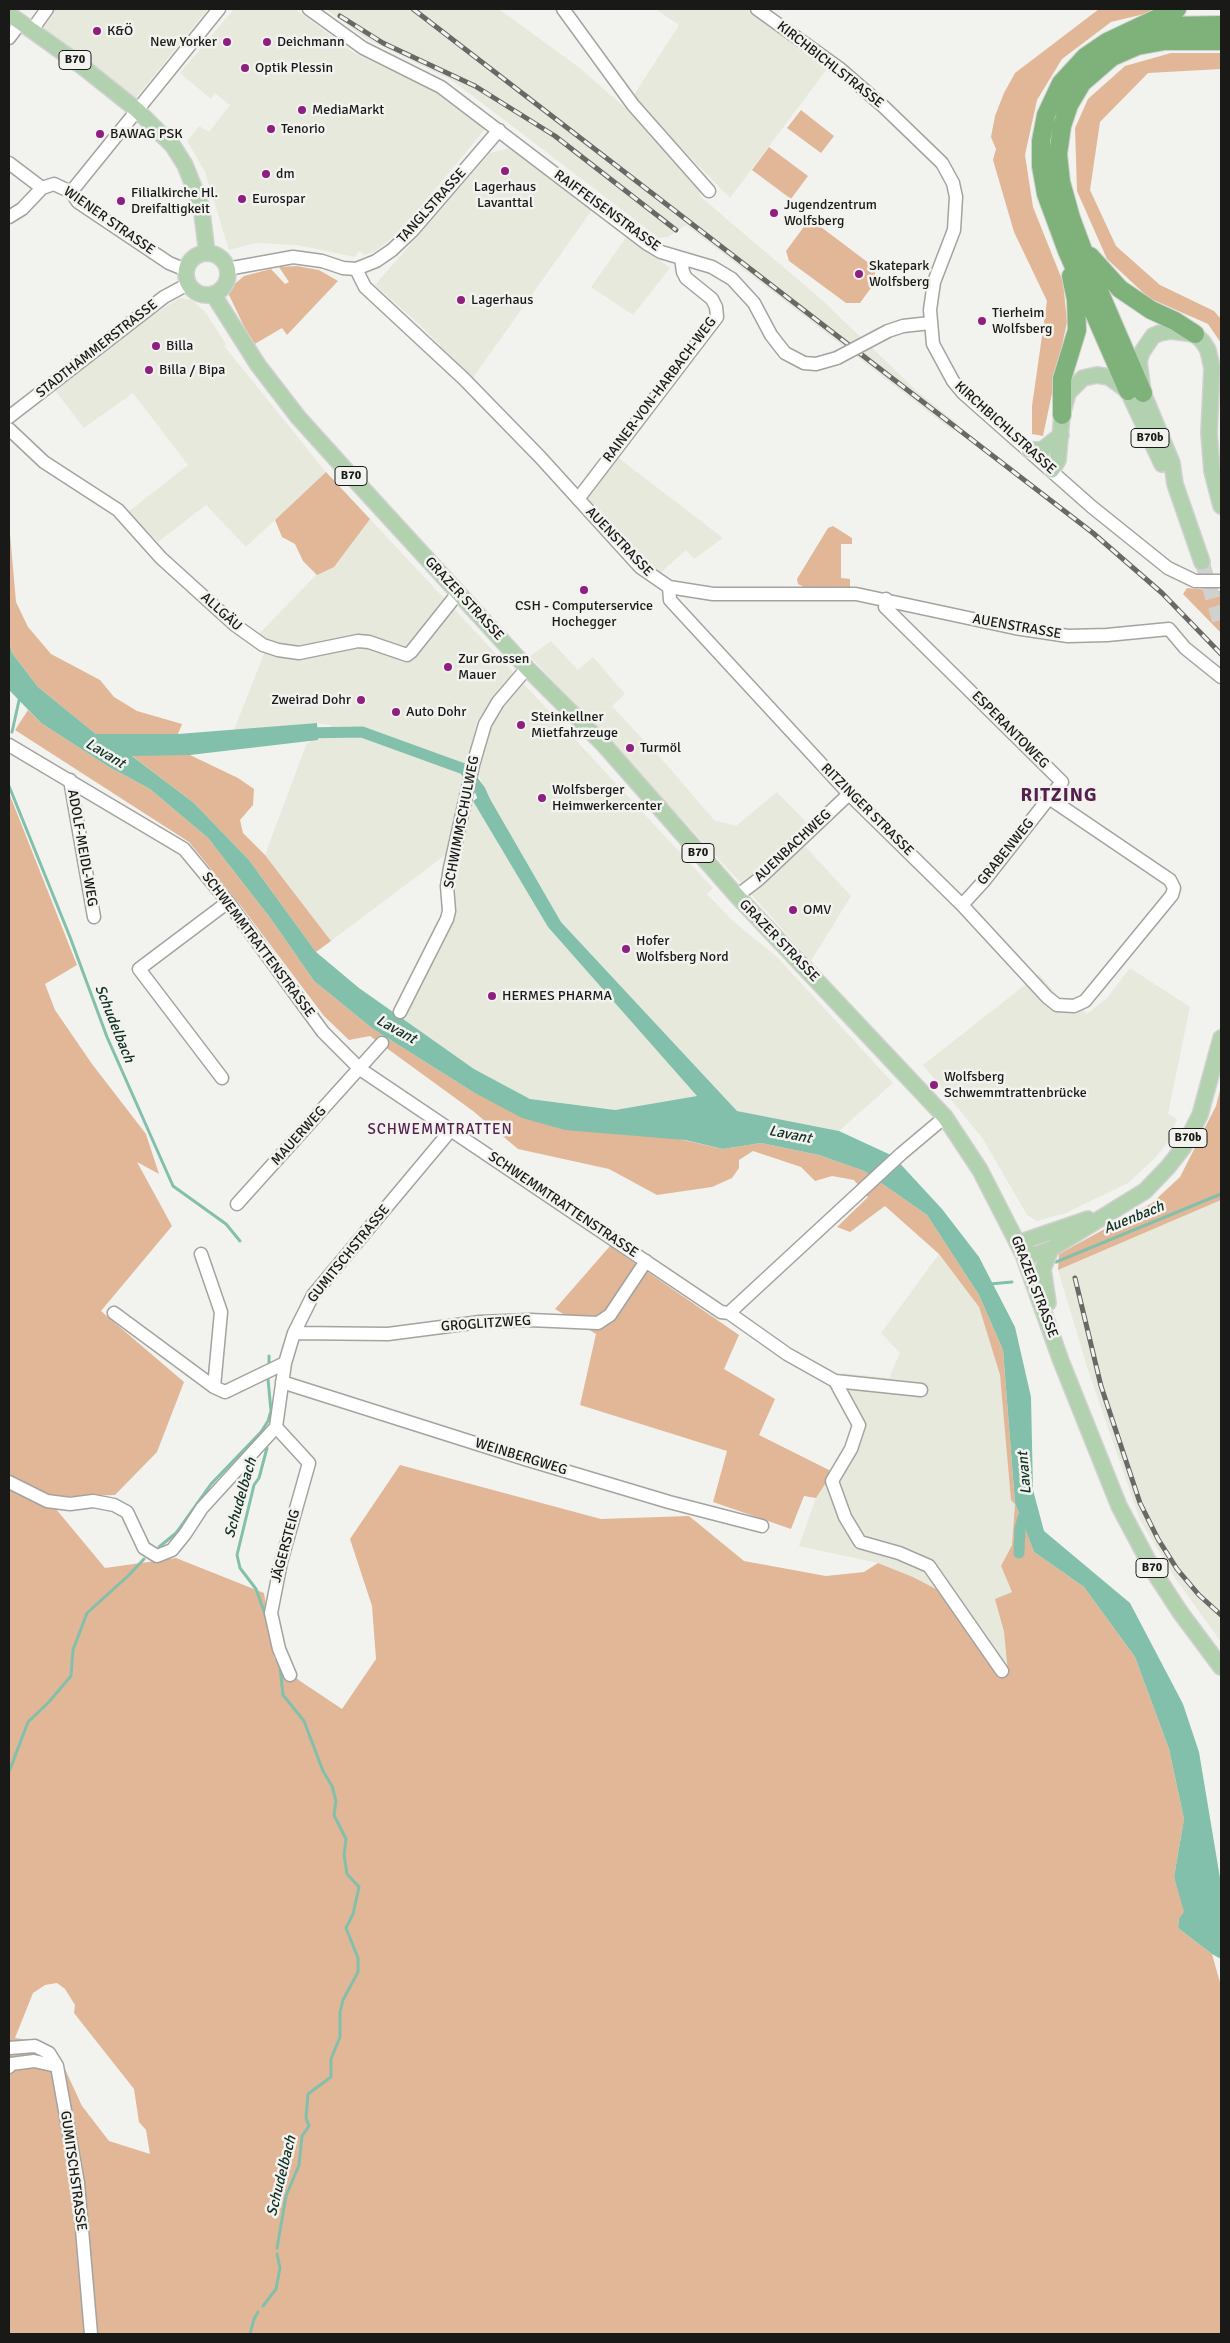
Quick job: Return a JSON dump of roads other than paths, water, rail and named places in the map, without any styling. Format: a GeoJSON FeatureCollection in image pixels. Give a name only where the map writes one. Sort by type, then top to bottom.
{"type":"FeatureCollection","features":[{"type":"Feature","properties":{"kind":"highway"},"geometry":{"type":"LineString","coordinates":[[1135,392],[1074,248],[1044,185],[1041,141],[1046,115],[1061,83],[1085,57],[1129,31],[1177,9]]}},
{"type":"Feature","properties":{"kind":"highway"},"geometry":{"type":"LineString","coordinates":[[1129,31],[1163,26],[1221,25]]}},
{"type":"Feature","properties":{"kind":"highway"},"geometry":{"type":"LineString","coordinates":[[1062,415],[1062,378],[1077,330],[1074,248],[1061,182],[1058,154],[1066,112],[1082,83],[1112,57],[1137,46],[1165,42],[1221,41]]}},
{"type":"Feature","properties":{"kind":"highway"},"geometry":{"type":"LineString","coordinates":[[1074,248],[1120,289],[1151,310],[1176,320],[1195,334]]}},
{"type":"Feature","properties":{"kind":"main road","name":"B70"},"geometry":{"type":"LineString","coordinates":[[21,22],[74,59],[137,110],[173,146],[185,165],[201,205],[207,253]]}},
{"type":"Feature","properties":{"kind":"main road"},"geometry":{"type":"LineString","coordinates":[[207,253],[220,258],[227,269],[225,284],[213,294],[199,293],[187,277],[194,258],[207,253]]}},
{"type":"Feature","properties":{"kind":"main road","name":"GRAZER STRASSE"},"geometry":{"type":"LineString","coordinates":[[213,294],[258,365],[288,404],[352,478],[527,668],[605,746],[736,896],[945,1117],[980,1170],[1021,1249],[1095,1450],[1123,1515],[1154,1572],[1180,1612],[1221,1667]]}},
{"type":"Feature","properties":{"kind":"main road"},"geometry":{"type":"LineString","coordinates":[[1052,470],[1058,460],[1062,415],[1068,393],[1083,378],[1097,375],[1109,377],[1135,392],[1139,361],[1146,344],[1160,333],[1171,331],[1195,334],[1203,342],[1211,362],[1209,433],[1212,471],[1221,506]]}},
{"type":"Feature","properties":{"kind":"main road","name":"B70b"},"geometry":{"type":"LineString","coordinates":[[1135,392],[1172,463],[1175,484],[1202,562]]}},
{"type":"Feature","properties":{"kind":"main road"},"geometry":{"type":"LineString","coordinates":[[1029,450],[1042,450],[1061,435]]}},
{"type":"Feature","properties":{"kind":"main road","name":"B70b"},"geometry":{"type":"LineString","coordinates":[[1021,1249],[1037,1254],[1051,1249],[1145,1191],[1183,1148],[1200,1115],[1221,1038]]}},
{"type":"Feature","properties":{"kind":"main road","name":"B70b"},"geometry":{"type":"LineString","coordinates":[[1021,1249],[1114,1210]]}},
{"type":"Feature","properties":{"kind":"main road"},"geometry":{"type":"LineString","coordinates":[[1051,1249],[1043,1269],[1052,1332]]}},
{"type":"Feature","properties":{"kind":"street"},"geometry":{"type":"LineString","coordinates":[[9,38],[21,22],[47,9]]}},
{"type":"Feature","properties":{"kind":"street"},"geometry":{"type":"LineString","coordinates":[[70,192],[219,9]]}},
{"type":"Feature","properties":{"kind":"street","name":"RAIFFEISENSTRASSE"},"geometry":{"type":"LineString","coordinates":[[309,9],[362,48],[442,87],[646,243],[661,252],[712,267],[736,283],[754,303],[778,346],[794,359],[816,364],[838,358],[888,331],[903,326],[930,323]]}},
{"type":"Feature","properties":{"kind":"street"},"geometry":{"type":"LineString","coordinates":[[563,9],[633,105],[709,191]]}},
{"type":"Feature","properties":{"kind":"street","name":"KIRCHBICHLSTRASSE"},"geometry":{"type":"LineString","coordinates":[[757,9],[839,68],[884,107],[942,163],[953,183],[956,210],[954,230],[934,282],[930,323],[934,344],[953,381],[963,393],[1092,507],[1168,568],[1195,581],[1221,581]]}},
{"type":"Feature","properties":{"kind":"street","name":"TANGLSTRASSE"},"geometry":{"type":"LineString","coordinates":[[356,269],[376,261],[392,250],[412,231],[499,130]]}},
{"type":"Feature","properties":{"kind":"street","name":"WIENER STRASSE"},"geometry":{"type":"LineString","coordinates":[[9,163],[42,188],[54,184],[70,192],[78,202],[133,238],[187,277]]}},
{"type":"Feature","properties":{"kind":"street"},"geometry":{"type":"LineString","coordinates":[[9,217],[22,209],[42,188]]}},
{"type":"Feature","properties":{"kind":"street"},"geometry":{"type":"LineString","coordinates":[[227,269],[293,257],[307,258],[343,268],[356,269]]}},
{"type":"Feature","properties":{"kind":"street","name":"RAINER-VON-HARBACH-WEG"},"geometry":{"type":"LineString","coordinates":[[578,499],[717,317],[716,307],[712,299],[686,278],[681,258]]}},
{"type":"Feature","properties":{"kind":"street","name":"AUENSTRASSE"},"geometry":{"type":"LineString","coordinates":[[356,269],[365,287],[464,379],[540,457],[640,567],[669,587],[714,594],[856,594],[1043,634],[1068,636],[1108,635],[1169,629],[1185,648],[1221,677]]}},
{"type":"Feature","properties":{"kind":"street","name":"STADTHAMMERSTRASSE"},"geometry":{"type":"LineString","coordinates":[[9,417],[164,297],[187,277]]}},
{"type":"Feature","properties":{"kind":"street","name":"ALLGÄU"},"geometry":{"type":"LineString","coordinates":[[9,429],[44,462],[118,510],[161,558],[251,638],[263,645],[299,653],[358,641],[369,642],[407,655],[458,593]]}},
{"type":"Feature","properties":{"kind":"street","name":"RITZINGER STRASSE"},"geometry":{"type":"LineString","coordinates":[[669,587],[670,600],[849,794],[962,905],[1047,997],[1056,1004],[1065,1007],[1074,1006],[1085,1001],[1172,895],[1174,888],[1170,880],[1049,798]]}},
{"type":"Feature","properties":{"kind":"street","name":"ESPERANTOWEG"},"geometry":{"type":"LineString","coordinates":[[886,599],[885,607],[1062,782],[1049,798]]}},
{"type":"Feature","properties":{"kind":"street","name":"SCHWIMMSCHULWEG"},"geometry":{"type":"LineString","coordinates":[[400,1012],[447,919],[449,911],[447,886],[473,765],[485,724],[498,702],[527,668]]}},
{"type":"Feature","properties":{"kind":"street","name":"SCHWEMMTRATTENSTRASSE"},"geometry":{"type":"LineString","coordinates":[[9,744],[184,849],[228,902],[323,1032],[360,1069],[721,1312],[729,1313],[787,1354],[835,1381]]}},
{"type":"Feature","properties":{"kind":"street","name":"ADOLF-MEIDL-WEG"},"geometry":{"type":"LineString","coordinates":[[70,780],[94,917]]}},
{"type":"Feature","properties":{"kind":"street","name":"AUENBACHWEG"},"geometry":{"type":"LineString","coordinates":[[736,896],[759,879],[849,794]]}},
{"type":"Feature","properties":{"kind":"street","name":"GRABENWEG"},"geometry":{"type":"LineString","coordinates":[[962,905],[983,882],[1049,798]]}},
{"type":"Feature","properties":{"kind":"street"},"geometry":{"type":"LineString","coordinates":[[222,1078],[138,969],[228,902]]}},
{"type":"Feature","properties":{"kind":"street"},"geometry":{"type":"LineString","coordinates":[[360,1069],[382,1043]]}},
{"type":"Feature","properties":{"kind":"street","name":"MAUERWEG"},"geometry":{"type":"LineString","coordinates":[[238,1204],[360,1069]]}},
{"type":"Feature","properties":{"kind":"street"},"geometry":{"type":"LineString","coordinates":[[729,1313],[901,1154],[945,1117]]}},
{"type":"Feature","properties":{"kind":"street","name":"GUMITSCHSTRASSE"},"geometry":{"type":"LineString","coordinates":[[276,1428],[285,1363],[294,1333],[313,1295],[452,1130]]}},
{"type":"Feature","properties":{"kind":"street"},"geometry":{"type":"LineString","coordinates":[[201,1254],[221,1312],[214,1388]]}},
{"type":"Feature","properties":{"kind":"street","name":"GROGLITZWEG"},"geometry":{"type":"LineString","coordinates":[[294,1333],[388,1334],[480,1322],[530,1320],[598,1323],[610,1315],[646,1261]]}},
{"type":"Feature","properties":{"kind":"street"},"geometry":{"type":"LineString","coordinates":[[114,1313],[214,1388],[225,1392],[285,1363]]}},
{"type":"Feature","properties":{"kind":"street"},"geometry":{"type":"LineString","coordinates":[[835,1381],[921,1390]]}},
{"type":"Feature","properties":{"kind":"street"},"geometry":{"type":"LineString","coordinates":[[835,1381],[859,1425],[852,1449],[832,1481],[845,1518],[860,1542],[899,1553],[929,1566],[1002,1671]]}},
{"type":"Feature","properties":{"kind":"street","name":"WEINBERGWEG"},"geometry":{"type":"LineString","coordinates":[[282,1382],[525,1459],[692,1508],[762,1526]]}},
{"type":"Feature","properties":{"kind":"street"},"geometry":{"type":"LineString","coordinates":[[9,1482],[47,1501],[70,1504],[93,1502],[114,1504],[127,1512],[144,1548],[157,1556],[172,1550],[202,1508],[276,1428]]}},
{"type":"Feature","properties":{"kind":"street","name":"JÄGERSTEIG"},"geometry":{"type":"LineString","coordinates":[[276,1428],[309,1463],[281,1562],[271,1612],[279,1649],[290,1675]]}},
{"type":"Feature","properties":{"kind":"street"},"geometry":{"type":"LineString","coordinates":[[9,2048],[35,2046],[50,2053],[57,2066]]}},
{"type":"Feature","properties":{"kind":"street"},"geometry":{"type":"LineString","coordinates":[[9,2067],[11,2064],[34,2061],[57,2066]]}},
{"type":"Feature","properties":{"kind":"street","name":"GUMITSCHSTRASSE"},"geometry":{"type":"LineString","coordinates":[[57,2066],[78,2183],[92,2334]]}},
{"type":"Feature","properties":{"kind":"water","name":"Lavant"},"geometry":{"type":"Polygon","coordinates":[[[9,641],[12,653],[38,687],[96,734],[178,734],[317,723],[318,740],[190,755],[132,756],[194,803],[249,860],[316,952],[359,988],[474,1069],[530,1099],[615,1110],[697,1096],[548,927],[473,801],[486,792],[561,922],[737,1111],[839,1131],[893,1156],[942,1209],[979,1257],[1015,1327],[1031,1397],[1033,1490],[1044,1531],[1130,1603],[1183,1704],[1199,1752],[1221,1884],[1221,1959],[1178,1928],[1179,1918],[1184,1912],[1174,1877],[1184,1819],[1169,1749],[1135,1657],[1084,1587],[1034,1552],[1015,1503],[1003,1350],[979,1295],[927,1215],[864,1171],[819,1155],[761,1143],[723,1149],[685,1140],[565,1130],[522,1118],[473,1092],[373,1029],[314,981],[271,919],[208,838],[150,789],[109,767],[41,723],[9,690],[9,641]]]}},
{"type":"Feature","properties":{"kind":"waterway","name":"Schudelbach"},"geometry":{"type":"LineString","coordinates":[[12,732],[20,696]]}},
{"type":"Feature","properties":{"kind":"waterway"},"geometry":{"type":"LineString","coordinates":[[303,733],[362,732],[464,769],[480,790],[488,809]]}},
{"type":"Feature","properties":{"kind":"waterway","name":"Schudelbach"},"geometry":{"type":"LineString","coordinates":[[9,786],[70,937],[107,1037],[173,1186],[226,1224],[240,1241]]}},
{"type":"Feature","properties":{"kind":"waterway","name":"Auenbach"},"geometry":{"type":"LineString","coordinates":[[1056,1262],[1221,1194]]}},
{"type":"Feature","properties":{"kind":"waterway","name":"Auenbach"},"geometry":{"type":"LineString","coordinates":[[990,1284],[1012,1282]]}},
{"type":"Feature","properties":{"kind":"waterway","name":"Schudelbach"},"geometry":{"type":"LineString","coordinates":[[269,1356],[269,1362]]}},
{"type":"Feature","properties":{"kind":"waterway","name":"Schudelbach"},"geometry":{"type":"LineString","coordinates":[[261,1432],[268,1421],[271,1411],[268,1379]]}},
{"type":"Feature","properties":{"kind":"waterway"},"geometry":{"type":"LineString","coordinates":[[159,1547],[176,1533],[211,1484],[261,1432]]}},
{"type":"Feature","properties":{"kind":"waterway","name":"Schudelbach"},"geometry":{"type":"LineString","coordinates":[[266,1617],[256,1589],[240,1568],[237,1555],[254,1485],[259,1478],[267,1448]]}},
{"type":"Feature","properties":{"kind":"waterway"},"geometry":{"type":"LineString","coordinates":[[1019,1553],[1020,1528],[1026,1508]]}},
{"type":"Feature","properties":{"kind":"waterway"},"geometry":{"type":"LineString","coordinates":[[9,1772],[28,1722],[48,1703],[71,1676],[73,1650],[87,1613],[144,1559]]}},
{"type":"Feature","properties":{"kind":"waterway","name":"Schudelbach"},"geometry":{"type":"LineString","coordinates":[[277,2248],[286,2196],[299,2165],[302,2136],[309,2126],[306,2118],[308,2094],[331,2077],[331,2059],[340,2037],[340,2012],[343,2000],[358,1972],[358,1958],[346,1928],[353,1914],[359,1887],[347,1874],[344,1855],[346,1839],[334,1815],[336,1801],[332,1786],[323,1771],[304,1721],[283,1695],[280,1666]]}},
{"type":"Feature","properties":{"kind":"waterway","name":"Schudelbach"},"geometry":{"type":"LineString","coordinates":[[263,2306],[276,2289],[280,2268],[277,2254]]}},
{"type":"Feature","properties":{"kind":"waterway","name":"Schudelbach"},"geometry":{"type":"LineString","coordinates":[[250,2334],[258,2312]]}},
{"type":"Feature","properties":{"kind":"tunnel"},"geometry":{"type":"LineString","coordinates":[[1202,562],[1221,625]]}},
{"type":"Feature","properties":{"kind":"railway"},"geometry":{"type":"LineString","coordinates":[[413,9],[1093,533],[1162,593],[1221,654]]}},
{"type":"Feature","properties":{"kind":"railway"},"geometry":{"type":"LineString","coordinates":[[340,16],[383,43],[475,86],[555,136],[676,230]]}},
{"type":"Feature","properties":{"kind":"railway"},"geometry":{"type":"LineString","coordinates":[[1075,1278],[1101,1386],[1140,1503],[1158,1539],[1177,1569],[1199,1595],[1221,1615]]}},
{"type":"Feature","properties":{"kind":"place","name":"K&Ö"},"geometry":{"type":"Point","coordinates":[97,31]}},
{"type":"Feature","properties":{"kind":"place","name":"New Yorker"},"geometry":{"type":"Point","coordinates":[227,42]}},
{"type":"Feature","properties":{"kind":"place","name":"Deichmann"},"geometry":{"type":"Point","coordinates":[267,42]}},
{"type":"Feature","properties":{"kind":"place","name":"Optik Plessin"},"geometry":{"type":"Point","coordinates":[245,68]}},
{"type":"Feature","properties":{"kind":"place","name":"MediaMarkt"},"geometry":{"type":"Point","coordinates":[302,110]}},
{"type":"Feature","properties":{"kind":"place","name":"Tenorio"},"geometry":{"type":"Point","coordinates":[271,129]}},
{"type":"Feature","properties":{"kind":"place","name":"BAWAG PSK"},"geometry":{"type":"Point","coordinates":[100,134]}},
{"type":"Feature","properties":{"kind":"place","name":"Lagerhaus Lavanttal"},"geometry":{"type":"Point","coordinates":[505,171]}},
{"type":"Feature","properties":{"kind":"place","name":"dm"},"geometry":{"type":"Point","coordinates":[266,174]}},
{"type":"Feature","properties":{"kind":"place","name":"Eurospar"},"geometry":{"type":"Point","coordinates":[242,199]}},
{"type":"Feature","properties":{"kind":"place","name":"Filialkirche Hl. Dreifaltigkeit"},"geometry":{"type":"Point","coordinates":[121,201]}},
{"type":"Feature","properties":{"kind":"place","name":"Jugendzentrum Wolfsberg"},"geometry":{"type":"Point","coordinates":[774,213]}},
{"type":"Feature","properties":{"kind":"place","name":"Skatepark Wolfsberg"},"geometry":{"type":"Point","coordinates":[859,274]}},
{"type":"Feature","properties":{"kind":"place","name":"Lagerhaus"},"geometry":{"type":"Point","coordinates":[461,300]}},
{"type":"Feature","properties":{"kind":"place","name":"Tierheim Wolfsberg"},"geometry":{"type":"Point","coordinates":[982,321]}},
{"type":"Feature","properties":{"kind":"place","name":"Billa"},"geometry":{"type":"Point","coordinates":[156,346]}},
{"type":"Feature","properties":{"kind":"place","name":"Billa / Bipa"},"geometry":{"type":"Point","coordinates":[149,370]}},
{"type":"Feature","properties":{"kind":"place","name":"CSH - Computerservice Hochegger"},"geometry":{"type":"Point","coordinates":[584,590]}},
{"type":"Feature","properties":{"kind":"place","name":"Zur Grossen Mauer"},"geometry":{"type":"Point","coordinates":[448,667]}},
{"type":"Feature","properties":{"kind":"place","name":"Zweirad Dohr"},"geometry":{"type":"Point","coordinates":[361,700]}},
{"type":"Feature","properties":{"kind":"place","name":"Auto Dohr"},"geometry":{"type":"Point","coordinates":[396,712]}},
{"type":"Feature","properties":{"kind":"place","name":"Steinkellner Mietfahrzeuge"},"geometry":{"type":"Point","coordinates":[521,725]}},
{"type":"Feature","properties":{"kind":"place","name":"Turmöl"},"geometry":{"type":"Point","coordinates":[630,748]}},
{"type":"Feature","properties":{"kind":"place","name":"Wolfsberger Heimwerkercenter"},"geometry":{"type":"Point","coordinates":[542,798]}},
{"type":"Feature","properties":{"kind":"place","name":"OMV"},"geometry":{"type":"Point","coordinates":[793,910]}},
{"type":"Feature","properties":{"kind":"place","name":"Hofer Wolfsberg Nord"},"geometry":{"type":"Point","coordinates":[626,949]}},
{"type":"Feature","properties":{"kind":"place","name":"HERMES PHARMA"},"geometry":{"type":"Point","coordinates":[492,996]}},
{"type":"Feature","properties":{"kind":"place","name":"Wolfsberg Schwemmtrattenbrücke"},"geometry":{"type":"Point","coordinates":[934,1085]}},
{"type":"Feature","properties":{"kind":"district","name":"RITZING"},"geometry":{"type":"Point","coordinates":[1059,796]}},
{"type":"Feature","properties":{"kind":"district","name":"SCHWEMMTRATTEN"},"geometry":{"type":"Point","coordinates":[440,1130]}}]}
